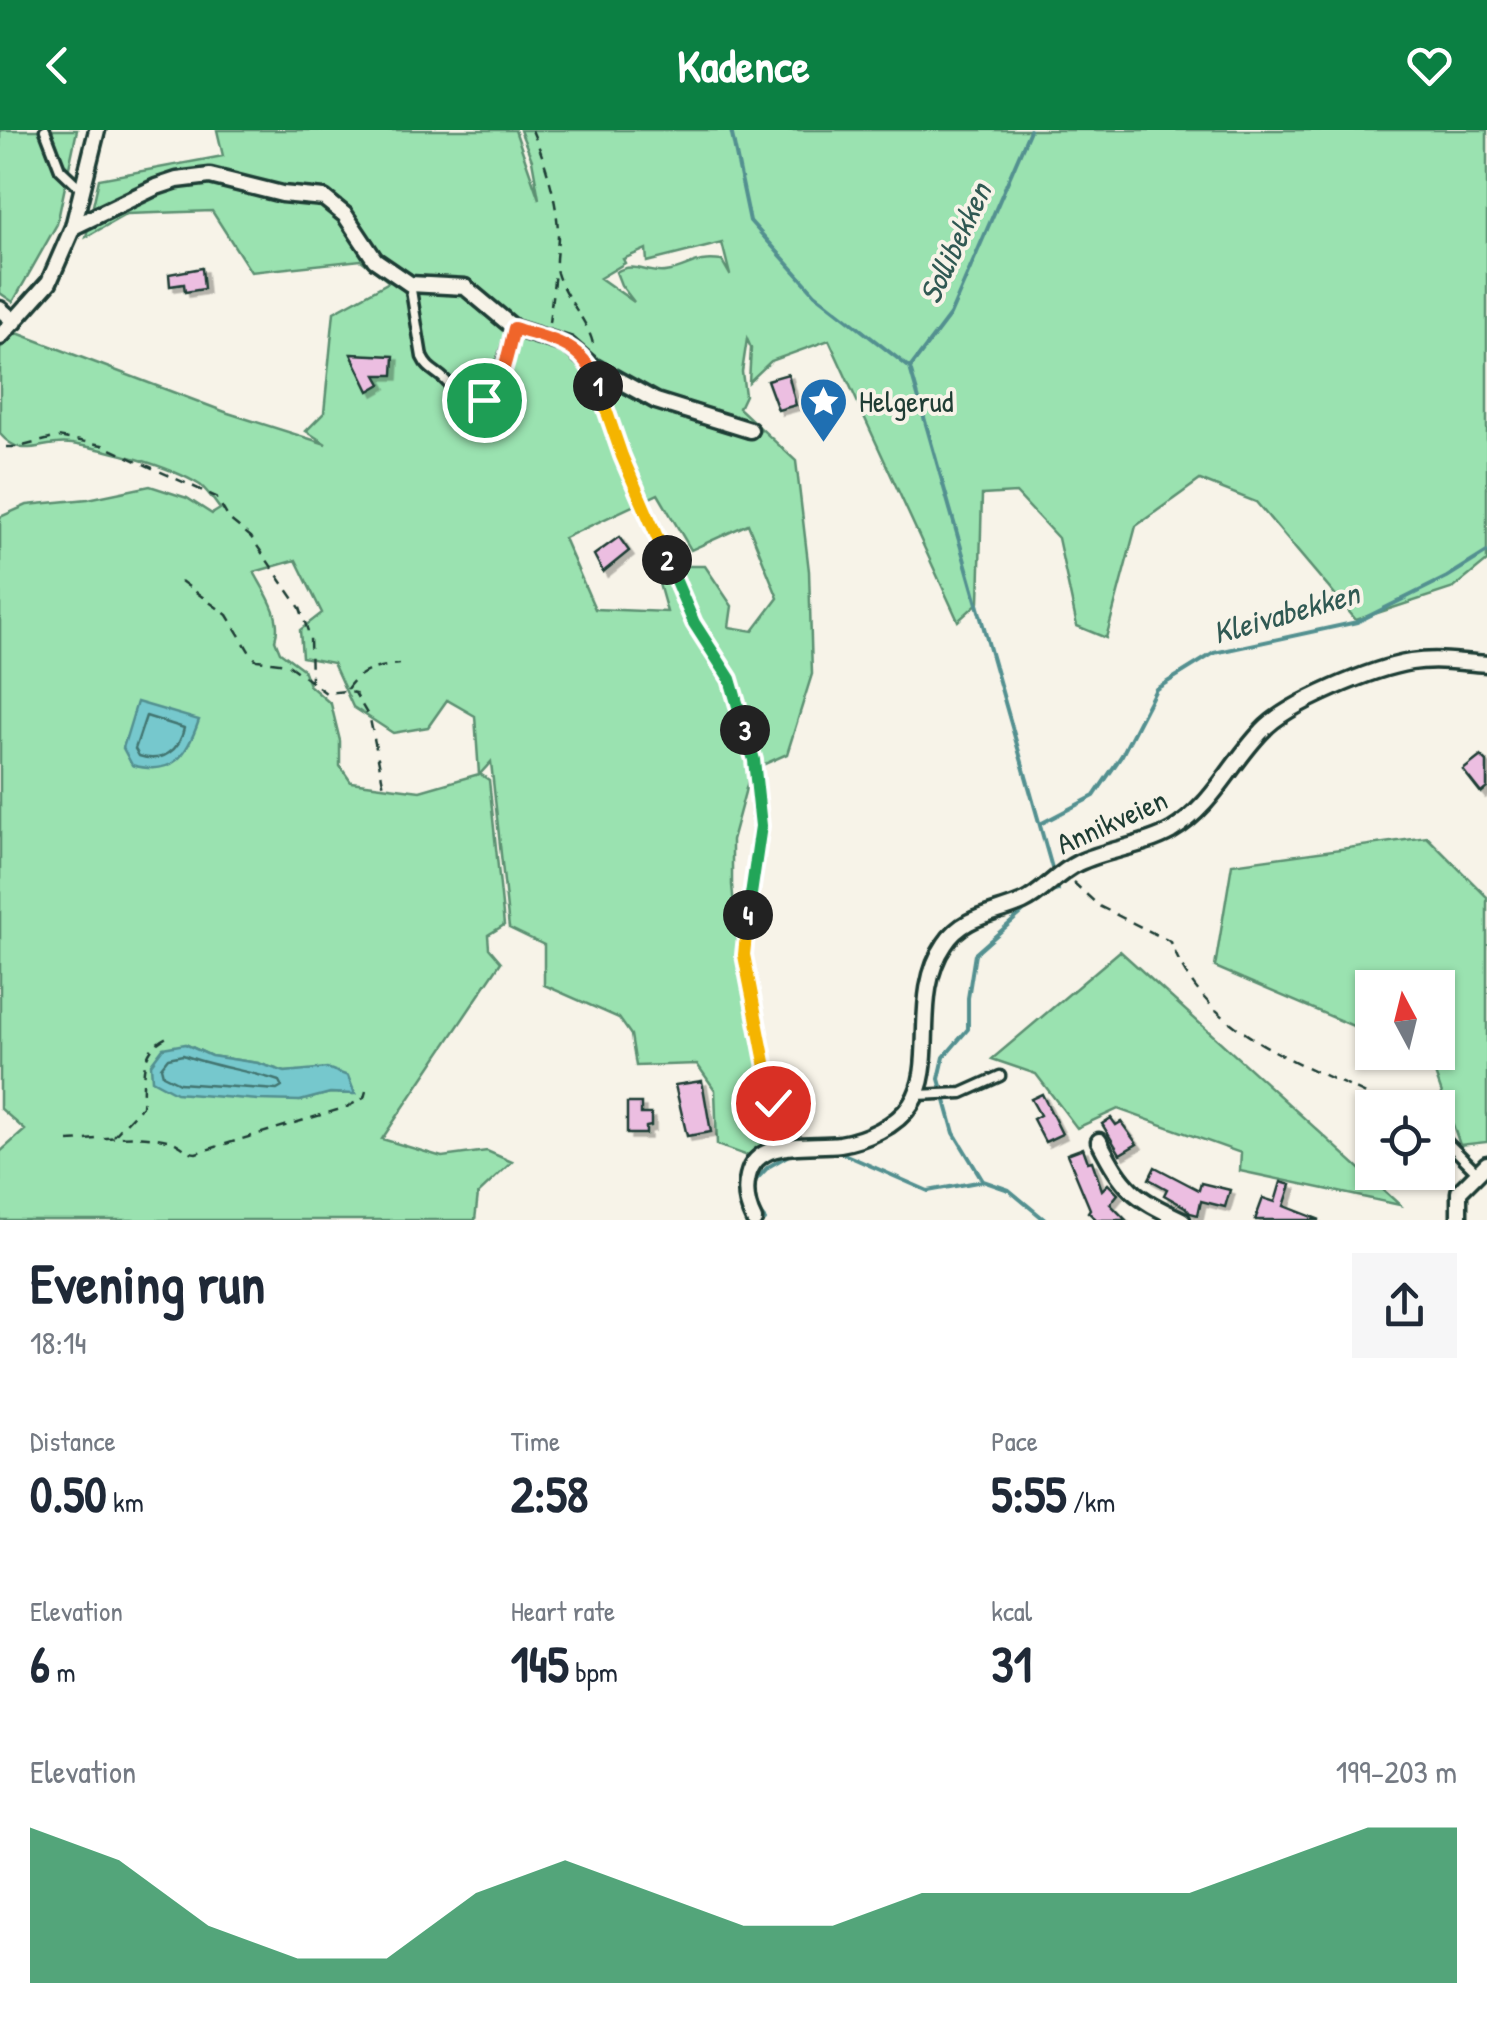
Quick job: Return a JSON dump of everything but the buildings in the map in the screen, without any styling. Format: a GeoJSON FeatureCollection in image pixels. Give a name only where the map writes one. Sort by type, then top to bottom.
{"type":"FeatureCollection","features":[{"type":"Feature","properties":{"kind":"street"},"geometry":{"type":"LineString","coordinates":[[0,338],[48,282],[73,227],[96,130]]}},
{"type":"Feature","properties":{"kind":"street"},"geometry":{"type":"LineString","coordinates":[[73,227],[166,183],[210,176],[282,194],[324,198],[345,215],[376,260],[410,284],[466,287],[514,328],[568,346],[592,365],[656,401],[750,430]]}},
{"type":"Feature","properties":{"kind":"street"},"geometry":{"type":"LineString","coordinates":[[0,309],[15,322]]}},
{"type":"Feature","properties":{"kind":"street","name":"Annikveien"},"geometry":{"type":"LineString","coordinates":[[916,1096],[922,1066],[924,1002],[943,946],[958,928],[975,918],[1027,901],[1063,871],[1150,840],[1184,822],[1211,796],[1260,732],[1297,704],[1409,662],[1487,664]]}},
{"type":"Feature","properties":{"kind":"street"},"geometry":{"type":"LineString","coordinates":[[754,1220],[748,1207],[746,1182],[750,1166],[764,1153],[780,1148],[840,1144],[872,1134],[903,1115],[916,1096]]}},
{"type":"Feature","properties":{"kind":"street"},"geometry":{"type":"LineString","coordinates":[[1099,1140],[1126,1188],[1147,1204],[1182,1220]]}},
{"type":"Feature","properties":{"kind":"street"},"geometry":{"type":"LineString","coordinates":[[1459,1220],[1459,1192],[1482,1168]]}},
{"type":"Feature","properties":{"kind":"lane"},"geometry":{"type":"LineString","coordinates":[[46,130],[60,168],[82,189]]}},
{"type":"Feature","properties":{"kind":"lane"},"geometry":{"type":"LineString","coordinates":[[410,284],[422,358],[427,367],[466,400],[478,402],[492,393],[514,328]]}},
{"type":"Feature","properties":{"kind":"lane"},"geometry":{"type":"LineString","coordinates":[[592,365],[638,494],[665,552]]}},
{"type":"Feature","properties":{"kind":"lane"},"geometry":{"type":"LineString","coordinates":[[916,1096],[972,1090],[1000,1076]]}},
{"type":"Feature","properties":{"kind":"lane"},"geometry":{"type":"LineString","coordinates":[[1455,1148],[1482,1168]]}},
{"type":"Feature","properties":{"kind":"path"},"geometry":{"type":"LineString","coordinates":[[532,130],[558,233],[548,339]]}},
{"type":"Feature","properties":{"kind":"path"},"geometry":{"type":"LineString","coordinates":[[556,268],[594,346],[592,365]]}},
{"type":"Feature","properties":{"kind":"path"},"geometry":{"type":"LineString","coordinates":[[6,447],[58,438],[102,445],[216,497],[300,608],[310,637],[311,683]]}},
{"type":"Feature","properties":{"kind":"path"},"geometry":{"type":"LineString","coordinates":[[665,552],[694,623],[730,679],[754,760],[761,826],[744,955],[773,1103],[772,1132],[764,1153]]}},
{"type":"Feature","properties":{"kind":"path"},"geometry":{"type":"LineString","coordinates":[[181,581],[227,616],[257,660],[287,664],[326,693],[354,694],[370,718],[384,787]]}},
{"type":"Feature","properties":{"kind":"path"},"geometry":{"type":"LineString","coordinates":[[346,691],[366,671],[400,664]]}},
{"type":"Feature","properties":{"kind":"path"},"geometry":{"type":"LineString","coordinates":[[1063,871],[1099,906],[1171,942],[1176,957],[1210,1006],[1250,1036],[1311,1072],[1359,1090]]}},
{"type":"Feature","properties":{"kind":"path"},"geometry":{"type":"LineString","coordinates":[[113,1138],[142,1106],[145,1058],[156,1042],[172,1035]]}},
{"type":"Feature","properties":{"kind":"path"},"geometry":{"type":"LineString","coordinates":[[68,1141],[166,1139],[188,1152],[196,1152],[346,1107],[364,1098],[366,1091]]}},
{"type":"Feature","properties":{"kind":"green space"},"geometry":{"type":"Polygon","coordinates":[[[0,130],[77,130],[57,224],[13,302],[0,293],[0,130]]]}},
{"type":"Feature","properties":{"kind":"green space"},"geometry":{"type":"Polygon","coordinates":[[[217,130],[515,130],[539,199],[532,160],[520,130],[1487,130],[1487,561],[1454,588],[1356,620],[1256,502],[1200,480],[1136,526],[1106,638],[1077,626],[1058,538],[1016,493],[982,495],[979,602],[958,621],[829,340],[771,361],[749,382],[751,348],[747,339],[742,372],[745,395],[739,408],[796,461],[809,571],[812,674],[787,754],[751,770],[732,840],[740,970],[771,1103],[769,1131],[759,1152],[745,1155],[717,1145],[715,1090],[697,1064],[636,1066],[631,1035],[619,1018],[544,985],[544,945],[509,928],[491,762],[480,774],[489,780],[504,925],[488,935],[489,948],[501,962],[382,1139],[442,1157],[487,1151],[512,1162],[478,1194],[475,1220],[0,1220],[0,1152],[25,1130],[0,1108],[0,517],[27,505],[88,499],[150,486],[187,498],[212,514],[220,509],[200,485],[138,459],[72,444],[25,448],[9,442],[0,434],[0,348],[17,333],[228,413],[326,444],[306,431],[324,413],[334,312],[389,282],[361,260],[251,272],[212,211],[127,214],[86,237],[99,179],[223,156],[217,130]],[[722,243],[647,262],[646,249],[623,259],[625,263],[600,278],[634,302],[616,272],[622,269],[665,272],[712,260],[722,261],[730,275],[722,243]],[[658,494],[564,538],[595,609],[667,612],[654,566],[705,566],[732,606],[729,627],[753,631],[778,598],[748,524],[691,550],[658,494]],[[296,560],[254,572],[275,614],[275,640],[280,652],[303,669],[309,685],[331,704],[340,741],[340,766],[351,782],[420,791],[479,774],[475,716],[447,700],[428,727],[393,733],[353,707],[333,663],[302,657],[300,630],[322,613],[296,560]],[[185,1044],[231,1095],[300,1101],[330,1093],[354,1094],[300,1071],[285,1072],[258,1063],[211,1056],[185,1044]]]}},
{"type":"Feature","properties":{"kind":"green space"},"geometry":{"type":"Polygon","coordinates":[[[1427,837],[1487,897],[1487,1142],[1460,1145],[1455,1131],[1455,1090],[1441,1090],[1434,1070],[1455,1070],[1455,970],[1355,970],[1355,1027],[1215,967],[1232,864],[1427,837]]]}},
{"type":"Feature","properties":{"kind":"green space"},"geometry":{"type":"Polygon","coordinates":[[[1120,951],[1355,1164],[1355,1190],[1383,1190],[1400,1205],[1240,1171],[1241,1153],[1118,1109],[1077,1128],[1036,1074],[992,1059],[1120,951]]]}},
{"type":"Feature","properties":{"kind":"water"},"geometry":{"type":"Polygon","coordinates":[[[137,702],[199,720],[177,760],[158,768],[132,765],[123,748],[137,702]]]}},
{"type":"Feature","properties":{"kind":"water"},"geometry":{"type":"Polygon","coordinates":[[[185,1044],[211,1056],[258,1063],[285,1072],[327,1068],[348,1076],[355,1094],[330,1093],[300,1101],[176,1093],[152,1080],[151,1064],[163,1048],[185,1044]]]}},
{"type":"Feature","properties":{"kind":"waterway"},"geometry":{"type":"LineString","coordinates":[[731,130],[750,221],[815,294],[910,368],[1054,875]]}},
{"type":"Feature","properties":{"kind":"waterway","name":"Sollibekken"},"geometry":{"type":"LineString","coordinates":[[910,368],[950,315],[1030,130]]}},
{"type":"Feature","properties":{"kind":"waterway","name":"Kleivabekken"},"geometry":{"type":"LineString","coordinates":[[1042,823],[1094,796],[1122,755],[1156,689],[1214,653],[1357,622],[1447,577],[1487,552]]}},
{"type":"Feature","properties":{"kind":"waterway"},"geometry":{"type":"LineString","coordinates":[[1045,894],[1058,890],[1057,884]]}},
{"type":"Feature","properties":{"kind":"waterway"},"geometry":{"type":"LineString","coordinates":[[1034,902],[975,954],[968,1029],[944,1057],[939,1079],[954,1133],[983,1181],[1009,1190],[1045,1220]]}},
{"type":"Feature","properties":{"kind":"waterway"},"geometry":{"type":"LineString","coordinates":[[837,1151],[928,1191],[983,1181]]}},
{"type":"Feature","properties":{"kind":"waterway"},"geometry":{"type":"LineString","coordinates":[[750,1186],[768,1167],[794,1152]]}},
{"type":"Feature","properties":{"kind":"waterway"},"geometry":{"type":"LineString","coordinates":[[756,1209],[765,1220]]}},
{"type":"Feature","properties":{"kind":"place","name":"Helgerud"},"geometry":{"type":"Point","coordinates":[824,444]}},
{"type":"Feature","properties":{"kind":"route"},"geometry":{"type":"LineString","coordinates":[[484,400],[501,376],[514,328],[568,346],[592,365],[622,456],[665,552],[672,577],[694,623],[730,679],[754,760],[761,826],[744,955],[773,1103]]}}]}
